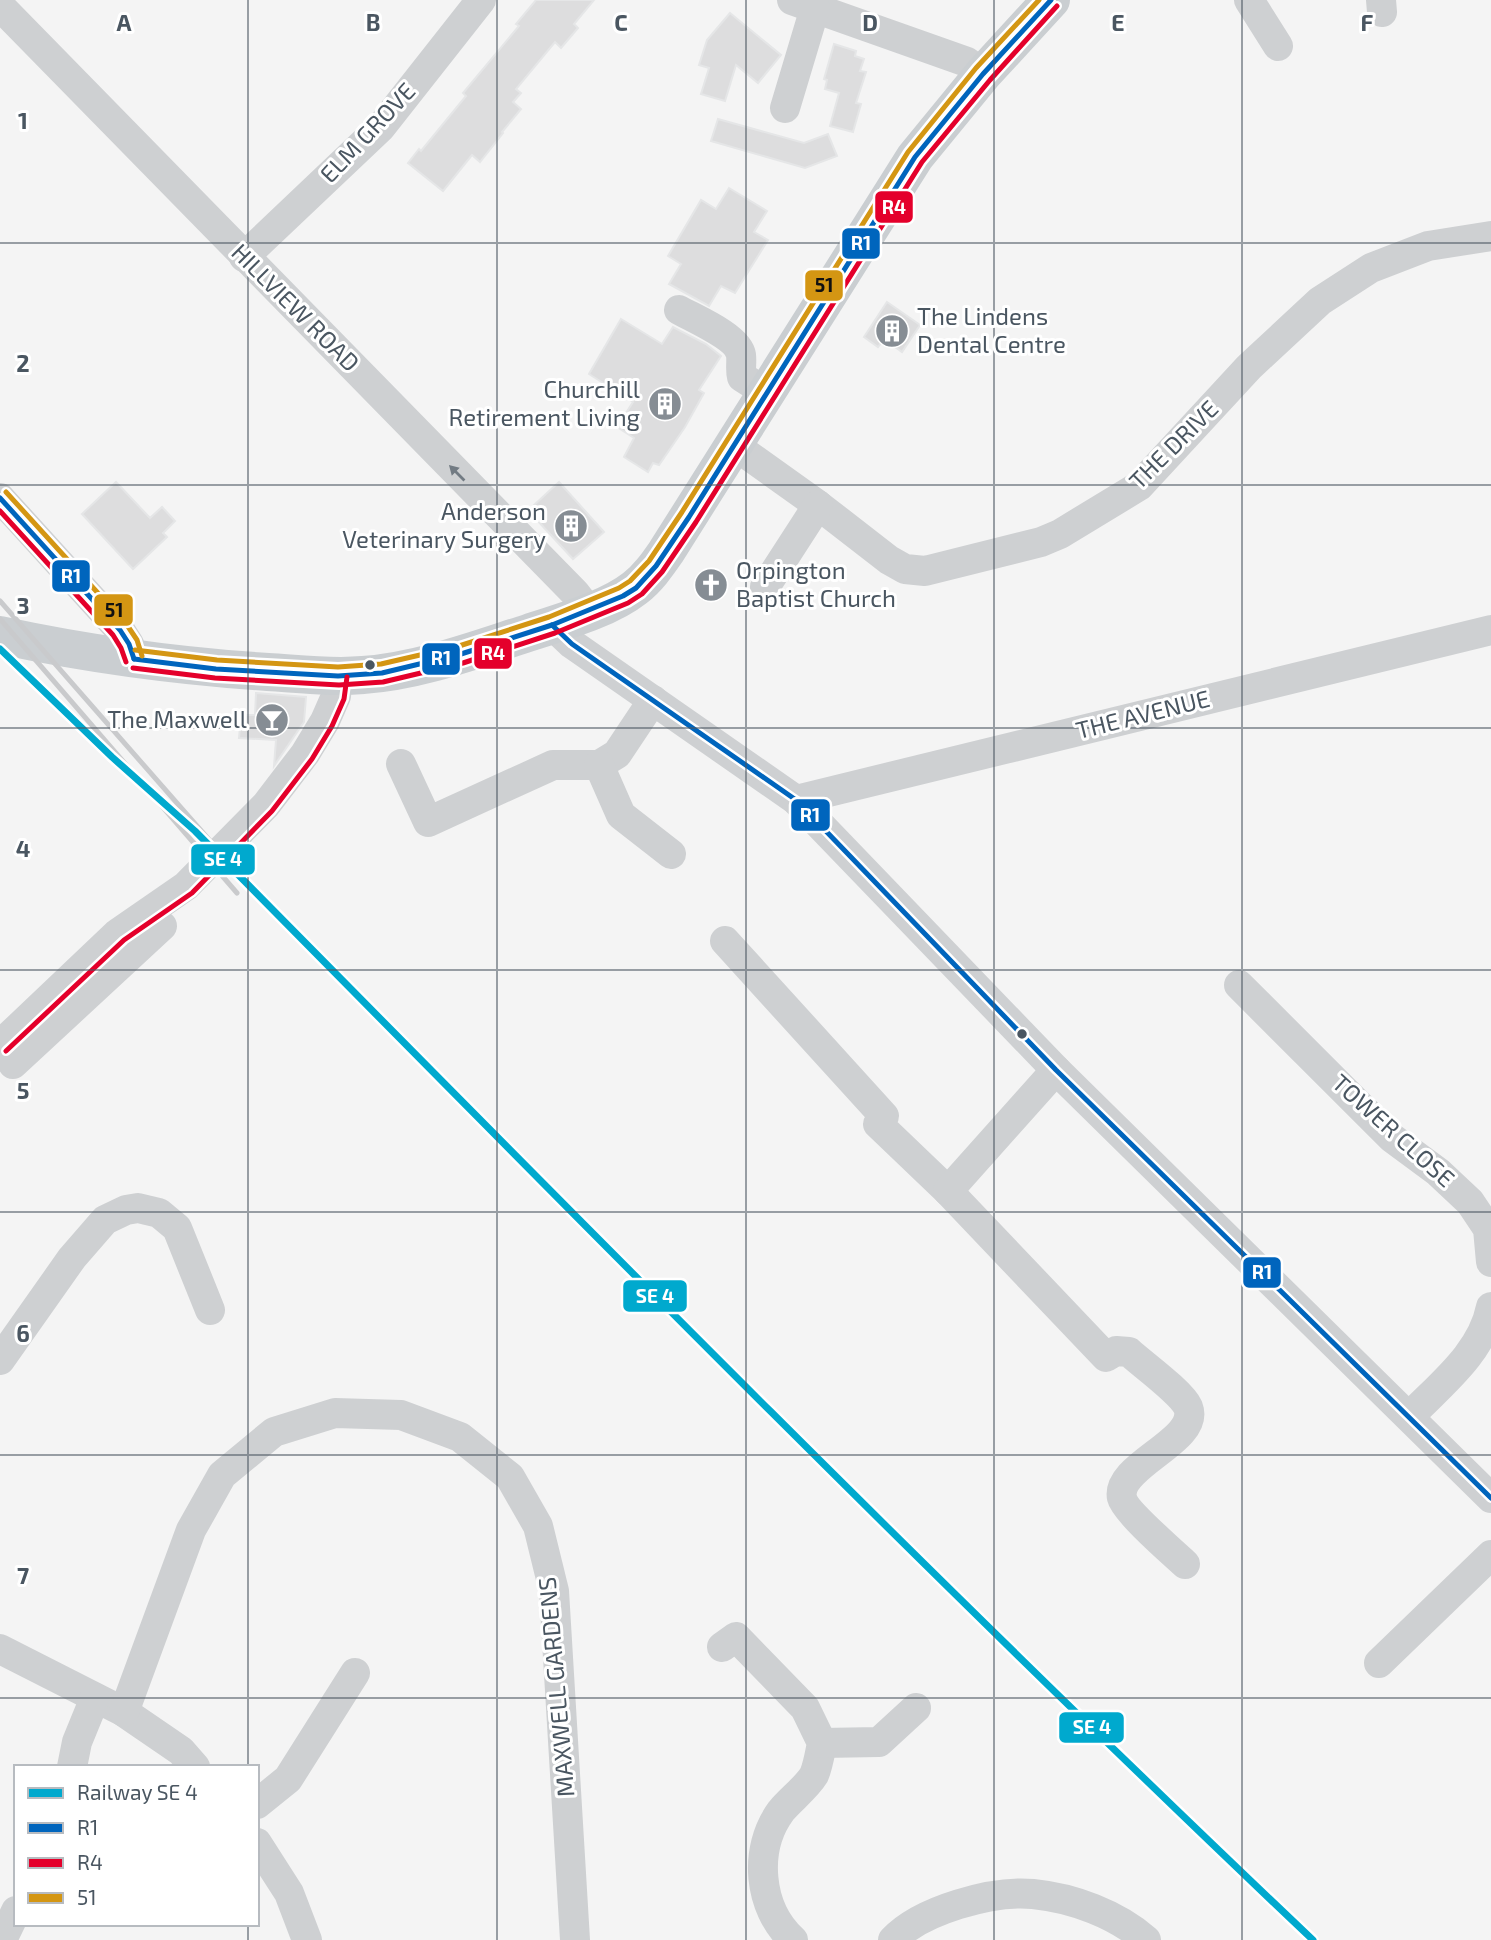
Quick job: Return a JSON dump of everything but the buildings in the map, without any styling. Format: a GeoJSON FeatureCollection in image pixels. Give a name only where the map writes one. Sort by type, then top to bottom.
{"type":"FeatureCollection","features":[{"type":"Feature","properties":{"kind":"main road"},"geometry":{"type":"LineString","coordinates":[[0,635],[45,645],[216,669],[338,676],[372,674],[461,654],[552,625],[610,603],[636,588],[656,566],[915,157],[983,74],[1051,0]]}},
{"type":"Feature","properties":{"kind":"street"},"geometry":{"type":"LineString","coordinates":[[1249,0],[1278,46]]}},
{"type":"Feature","properties":{"kind":"street","name":"ELM GROVE"},"geometry":{"type":"LineString","coordinates":[[244,257],[381,127],[474,3]]}},
{"type":"Feature","properties":{"kind":"street"},"geometry":{"type":"LineString","coordinates":[[785,108],[804,4],[855,11],[967,62],[983,74]]}},
{"type":"Feature","properties":{"kind":"street","name":"HILLVIEW ROAD"},"geometry":{"type":"LineString","coordinates":[[0,6],[575,593],[589,611]]}},
{"type":"Feature","properties":{"kind":"street","name":"THE DRIVE"},"geometry":{"type":"LineString","coordinates":[[734,445],[818,505],[888,560],[905,569],[925,571],[1041,542],[1060,534],[1139,485],[1249,368],[1320,301],[1371,268],[1428,246],[1491,236]]}},
{"type":"Feature","properties":{"kind":"street"},"geometry":{"type":"LineString","coordinates":[[679,310],[735,342],[741,355],[739,368],[742,377],[767,393]]}},
{"type":"Feature","properties":{"kind":"street"},"geometry":{"type":"LineString","coordinates":[[0,498],[120,630],[134,659]]}},
{"type":"Feature","properties":{"kind":"street"},"geometry":{"type":"LineString","coordinates":[[765,587],[818,505]]}},
{"type":"Feature","properties":{"kind":"street"},"geometry":{"type":"LineString","coordinates":[[552,625],[572,644],[796,800],[1056,1070],[1491,1498]]}},
{"type":"Feature","properties":{"kind":"street","name":"THE AVENUE"},"geometry":{"type":"LineString","coordinates":[[796,800],[1491,630]]}},
{"type":"Feature","properties":{"kind":"street"},"geometry":{"type":"LineString","coordinates":[[3,1058],[118,933],[186,886],[266,805],[304,754],[328,714],[336,696],[338,676]]}},
{"type":"Feature","properties":{"kind":"street"},"geometry":{"type":"LineString","coordinates":[[401,764],[428,822],[552,765],[598,765],[617,754],[653,700]]}},
{"type":"Feature","properties":{"kind":"street"},"geometry":{"type":"LineString","coordinates":[[598,765],[621,815],[671,854]]}},
{"type":"Feature","properties":{"kind":"street"},"geometry":{"type":"LineString","coordinates":[[3,1058],[162,926]]}},
{"type":"Feature","properties":{"kind":"street"},"geometry":{"type":"LineString","coordinates":[[725,941],[884,1116],[878,1124],[948,1191],[1106,1357],[1116,1351],[1129,1352],[1181,1397],[1188,1407],[1186,1424],[1159,1452],[1124,1481],[1122,1489],[1126,1506],[1185,1564]]}},
{"type":"Feature","properties":{"kind":"street","name":"TOWER CLOSE"},"geometry":{"type":"LineString","coordinates":[[1239,985],[1392,1138],[1438,1172],[1470,1202],[1488,1229],[1491,1262]]}},
{"type":"Feature","properties":{"kind":"street"},"geometry":{"type":"LineString","coordinates":[[948,1191],[1056,1070]]}},
{"type":"Feature","properties":{"kind":"street"},"geometry":{"type":"LineString","coordinates":[[0,1360],[80,1249],[105,1220],[126,1210],[159,1213],[177,1228],[210,1310]]}},
{"type":"Feature","properties":{"kind":"street"},"geometry":{"type":"LineString","coordinates":[[1410,1416],[1471,1353],[1485,1329],[1491,1307]]}},
{"type":"Feature","properties":{"kind":"street","name":"MAXWELL GARDENS"},"geometry":{"type":"LineString","coordinates":[[124,1712],[191,1530],[222,1475],[253,1449],[274,1432],[335,1413],[401,1415],[460,1437],[510,1477],[538,1526],[554,1591],[575,1940]]}},
{"type":"Feature","properties":{"kind":"street"},"geometry":{"type":"LineString","coordinates":[[1380,1662],[1491,1555]]}},
{"type":"Feature","properties":{"kind":"street"},"geometry":{"type":"LineString","coordinates":[[722,1647],[736,1637],[805,1708],[822,1743],[814,1774],[780,1813],[765,1846],[763,1877],[768,1904],[782,1930],[793,1940]]}},
{"type":"Feature","properties":{"kind":"street"},"geometry":{"type":"LineString","coordinates":[[0,1649],[124,1712],[181,1751],[193,1765]]}},
{"type":"Feature","properties":{"kind":"street"},"geometry":{"type":"LineString","coordinates":[[259,1802],[288,1779],[355,1674]]}},
{"type":"Feature","properties":{"kind":"street"},"geometry":{"type":"LineString","coordinates":[[72,1765],[77,1742],[95,1699]]}},
{"type":"Feature","properties":{"kind":"street"},"geometry":{"type":"LineString","coordinates":[[822,1743],[879,1742],[916,1708]]}},
{"type":"Feature","properties":{"kind":"street"},"geometry":{"type":"LineString","coordinates":[[259,1846],[289,1893],[307,1940]]}},
{"type":"Feature","properties":{"kind":"street"},"geometry":{"type":"LineString","coordinates":[[893,1940],[899,1933],[936,1911],[981,1898],[1031,1894],[1069,1901],[1105,1914],[1133,1928],[1146,1940]]}},
{"type":"Feature","properties":{"kind":"street"},"geometry":{"type":"LineString","coordinates":[[2,1940],[14,1915]]}},
{"type":"Feature","properties":{"kind":"railway"},"geometry":{"type":"LineString","coordinates":[[0,601],[247,883]]}},
{"type":"Feature","properties":{"kind":"railway"},"geometry":{"type":"LineString","coordinates":[[0,619],[237,893]]}},
{"type":"Feature","properties":{"kind":"transit line","name":"51"},"geometry":{"type":"LineString","coordinates":[[135,650],[217,660],[338,667],[381,664],[459,646],[549,617],[630,581],[649,561],[682,512],[908,152],[976,68],[1039,0]]}},
{"type":"Feature","properties":{"kind":"transit line","name":"R1"},"geometry":{"type":"LineString","coordinates":[[134,659],[216,669],[338,676],[382,673],[461,654],[552,625],[636,588],[656,566],[689,517],[915,157],[983,74],[1051,0]]}},
{"type":"Feature","properties":{"kind":"transit line","name":"R4"},"geometry":{"type":"LineString","coordinates":[[133,668],[215,678],[339,685],[383,682],[463,663],[555,633],[628,603],[642,594],[662,572],[696,522],[922,162],[990,80],[1057,6]]}},
{"type":"Feature","properties":{"kind":"transit line","name":"51"},"geometry":{"type":"LineString","coordinates":[[6,492],[127,625],[137,640],[142,656]]}},
{"type":"Feature","properties":{"kind":"transit line","name":"R1"},"geometry":{"type":"LineString","coordinates":[[0,498],[120,630],[134,659]]}},
{"type":"Feature","properties":{"kind":"transit line","name":"R4"},"geometry":{"type":"LineString","coordinates":[[0,511],[113,635],[126,662]]}},
{"type":"Feature","properties":{"kind":"transit line","name":"R1"},"geometry":{"type":"LineString","coordinates":[[552,625],[572,644],[796,800],[1056,1070],[1491,1498]]}},
{"type":"Feature","properties":{"kind":"transit line"},"geometry":{"type":"LineString","coordinates":[[0,649],[112,757],[195,831],[889,1529],[1313,1940]]}},
{"type":"Feature","properties":{"kind":"transit line","name":"R4"},"geometry":{"type":"LineString","coordinates":[[6,1051],[124,940],[192,893],[272,811],[312,759],[332,726],[344,699],[347,677]]}},
{"type":"Feature","properties":{"kind":"place","name":"The Lindens Dental Centre"},"geometry":{"type":"Point","coordinates":[892,331]}},
{"type":"Feature","properties":{"kind":"place","name":"Churchill Retirement Living"},"geometry":{"type":"Point","coordinates":[665,404]}},
{"type":"Feature","properties":{"kind":"place","name":"Anderson Veterinary Surgery"},"geometry":{"type":"Point","coordinates":[571,526]}},
{"type":"Feature","properties":{"kind":"place","name":"Orpington Baptist Church"},"geometry":{"type":"Point","coordinates":[711,585]}},
{"type":"Feature","properties":{"kind":"place","name":"The Maxwell"},"geometry":{"type":"Point","coordinates":[272,720]}}]}
